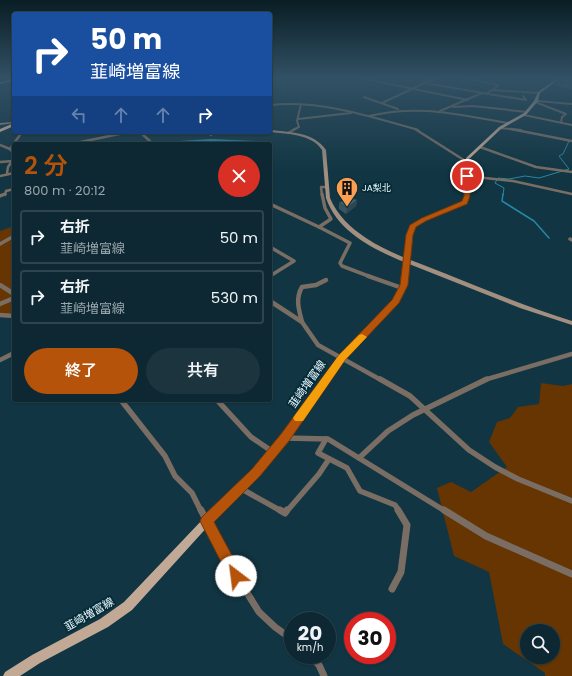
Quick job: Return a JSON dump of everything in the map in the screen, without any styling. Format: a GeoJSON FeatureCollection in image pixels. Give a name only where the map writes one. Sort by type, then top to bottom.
{"type":"FeatureCollection","features":[{"type":"Feature","properties":{"kind":"highway"},"geometry":{"type":"LineString","coordinates":[[0,132],[12,125]]}},
{"type":"Feature","properties":{"kind":"main road"},"geometry":{"type":"LineString","coordinates":[[467,162],[500,128],[525,114],[529,110]]}},
{"type":"Feature","properties":{"kind":"main road","name":"韮崎増富線"},"geometry":{"type":"LineString","coordinates":[[8,676],[36,659],[104,623],[128,606],[273,452],[285,438],[342,357],[389,309],[399,296],[402,288],[412,226],[424,219],[465,203],[467,196],[467,162]]}},
{"type":"Feature","properties":{"kind":"street"},"geometry":{"type":"LineString","coordinates":[[288,133],[299,127],[298,119],[300,110]]}},
{"type":"Feature","properties":{"kind":"street"},"geometry":{"type":"LineString","coordinates":[[334,110],[355,113],[422,131],[467,162]]}},
{"type":"Feature","properties":{"kind":"street"},"geometry":{"type":"LineString","coordinates":[[367,116],[397,110]]}},
{"type":"Feature","properties":{"kind":"street"},"geometry":{"type":"LineString","coordinates":[[431,110],[508,123]]}},
{"type":"Feature","properties":{"kind":"street"},"geometry":{"type":"LineString","coordinates":[[497,110],[525,114],[546,121],[572,125]]}},
{"type":"Feature","properties":{"kind":"street"},"geometry":{"type":"LineString","coordinates":[[555,110],[566,114],[562,117],[561,123]]}},
{"type":"Feature","properties":{"kind":"street"},"geometry":{"type":"LineString","coordinates":[[298,119],[355,113]]}},
{"type":"Feature","properties":{"kind":"street"},"geometry":{"type":"LineString","coordinates":[[0,124],[12,124]]}},
{"type":"Feature","properties":{"kind":"street"},"geometry":{"type":"LineString","coordinates":[[500,128],[521,130],[572,141]]}},
{"type":"Feature","properties":{"kind":"street"},"geometry":{"type":"LineString","coordinates":[[272,131],[288,133],[311,139],[323,147],[326,187],[330,205],[347,225],[371,244],[406,260],[510,302],[572,323]]}},
{"type":"Feature","properties":{"kind":"street"},"geometry":{"type":"LineString","coordinates":[[79,142],[119,134]]}},
{"type":"Feature","properties":{"kind":"street"},"geometry":{"type":"LineString","coordinates":[[142,134],[150,142]]}},
{"type":"Feature","properties":{"kind":"street"},"geometry":{"type":"LineString","coordinates":[[0,145],[10,149],[12,152]]}},
{"type":"Feature","properties":{"kind":"street"},"geometry":{"type":"LineString","coordinates":[[480,147],[536,167],[572,172]]}},
{"type":"Feature","properties":{"kind":"street"},"geometry":{"type":"LineString","coordinates":[[0,162],[12,160]]}},
{"type":"Feature","properties":{"kind":"street"},"geometry":{"type":"LineString","coordinates":[[7,173],[8,167],[12,161]]}},
{"type":"Feature","properties":{"kind":"street"},"geometry":{"type":"LineString","coordinates":[[0,176],[7,173],[12,173]]}},
{"type":"Feature","properties":{"kind":"street"},"geometry":{"type":"LineString","coordinates":[[467,173],[478,176]]}},
{"type":"Feature","properties":{"kind":"street"},"geometry":{"type":"LineString","coordinates":[[467,173],[572,194]]}},
{"type":"Feature","properties":{"kind":"street"},"geometry":{"type":"LineString","coordinates":[[319,227],[331,219],[325,210],[320,196],[321,187],[326,187]]}},
{"type":"Feature","properties":{"kind":"street"},"geometry":{"type":"LineString","coordinates":[[0,196],[5,195],[6,191],[12,190]]}},
{"type":"Feature","properties":{"kind":"street"},"geometry":{"type":"LineString","coordinates":[[272,205],[319,227],[350,244],[340,263],[342,266],[402,288]]}},
{"type":"Feature","properties":{"kind":"street"},"geometry":{"type":"LineString","coordinates":[[0,244],[12,237]]}},
{"type":"Feature","properties":{"kind":"street"},"geometry":{"type":"LineString","coordinates":[[272,248],[294,261],[272,275]]}},
{"type":"Feature","properties":{"kind":"street"},"geometry":{"type":"LineString","coordinates":[[326,280],[316,285],[302,287],[297,296],[297,303],[302,322],[318,345],[342,357],[404,393],[425,409],[457,441],[495,467],[544,491],[572,501]]}},
{"type":"Feature","properties":{"kind":"street"},"geometry":{"type":"LineString","coordinates":[[0,285],[12,293]]}},
{"type":"Feature","properties":{"kind":"street"},"geometry":{"type":"LineString","coordinates":[[0,304],[12,299]]}},
{"type":"Feature","properties":{"kind":"street"},"geometry":{"type":"LineString","coordinates":[[272,302],[302,322]]}},
{"type":"Feature","properties":{"kind":"street"},"geometry":{"type":"LineString","coordinates":[[0,315],[12,316]]}},
{"type":"Feature","properties":{"kind":"street"},"geometry":{"type":"LineString","coordinates":[[359,458],[388,431],[425,409],[473,385],[494,376],[572,354]]}},
{"type":"Feature","properties":{"kind":"street"},"geometry":{"type":"LineString","coordinates":[[0,360],[12,355]]}},
{"type":"Feature","properties":{"kind":"street"},"geometry":{"type":"LineString","coordinates":[[123,402],[165,456],[175,476],[192,493],[229,564],[259,612],[284,634]]}},
{"type":"Feature","properties":{"kind":"street"},"geometry":{"type":"LineString","coordinates":[[219,402],[251,437],[273,452]]}},
{"type":"Feature","properties":{"kind":"street"},"geometry":{"type":"LineString","coordinates":[[285,438],[326,439],[486,536],[572,574]]}},
{"type":"Feature","properties":{"kind":"street"},"geometry":{"type":"LineString","coordinates":[[326,439],[318,453],[347,468],[360,491],[395,505],[407,525],[401,572],[392,589]]}},
{"type":"Feature","properties":{"kind":"street"},"geometry":{"type":"LineString","coordinates":[[240,488],[285,513],[296,498],[321,474],[329,459]]}},
{"type":"Feature","properties":{"kind":"street"},"geometry":{"type":"LineString","coordinates":[[318,664],[324,676]]}},
{"type":"Feature","properties":{"kind":"shaded area"},"geometry":{"type":"Polygon","coordinates":[[[12,227],[12,314],[0,315],[0,231],[12,227]]]}},
{"type":"Feature","properties":{"kind":"shaded area"},"geometry":{"type":"Polygon","coordinates":[[[541,383],[563,386],[572,384],[572,676],[545,676],[545,673],[532,664],[560,664],[560,624],[520,624],[520,656],[503,644],[489,572],[454,556],[437,488],[451,482],[471,492],[507,467],[489,442],[497,422],[510,418],[518,407],[539,404],[541,383]]]}},
{"type":"Feature","properties":{"kind":"building"},"geometry":{"type":"Polygon","coordinates":[[[348,197],[357,200],[347,208],[339,203],[348,197]]]}},
{"type":"Feature","properties":{"kind":"waterway"},"geometry":{"type":"LineString","coordinates":[[503,195],[504,188],[495,183],[498,178],[509,179],[525,176],[539,178],[569,169],[559,156],[563,154],[569,141]]}},
{"type":"Feature","properties":{"kind":"waterway"},"geometry":{"type":"LineString","coordinates":[[195,142],[234,142]]}},
{"type":"Feature","properties":{"kind":"waterway"},"geometry":{"type":"LineString","coordinates":[[503,194],[502,201],[534,221],[549,238]]}},
{"type":"Feature","properties":{"kind":"slow traffic"},"geometry":{"type":"LineString","coordinates":[[299,418],[342,357],[362,337]]}},
{"type":"Feature","properties":{"kind":"place","name":"JA梨北"},"geometry":{"type":"Point","coordinates":[347,208]}},
{"type":"Feature","properties":{"kind":"route"},"geometry":{"type":"LineString","coordinates":[[236,576],[207,521],[256,472],[285,438],[342,357],[396,301],[404,285],[409,235],[412,226],[424,219],[465,203],[467,196],[467,176]]}}]}
